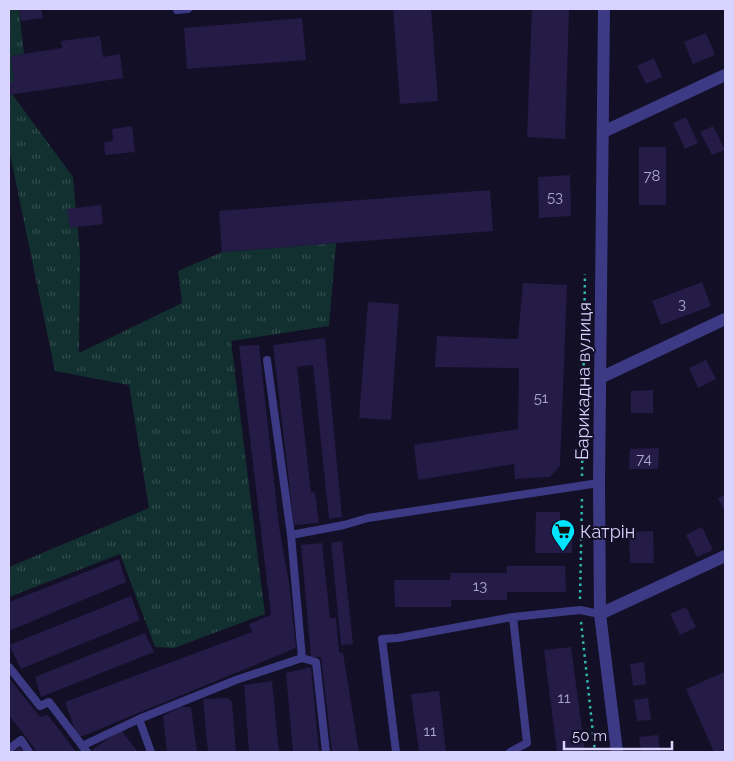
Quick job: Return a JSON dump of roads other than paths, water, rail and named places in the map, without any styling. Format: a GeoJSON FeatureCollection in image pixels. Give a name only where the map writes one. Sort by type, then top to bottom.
{"type":"FeatureCollection","features":[{"type":"Feature","properties":{"kind":"street","name":"Барикадна вулиця"},"geometry":{"type":"LineString","coordinates":[[604,9],[599,483],[600,614],[617,752]]}},
{"type":"Feature","properties":{"kind":"street"},"geometry":{"type":"LineString","coordinates":[[603,132],[725,75]]}},
{"type":"Feature","properties":{"kind":"street"},"geometry":{"type":"LineString","coordinates":[[600,378],[725,319]]}},
{"type":"Feature","properties":{"kind":"street"},"geometry":{"type":"LineString","coordinates":[[600,614],[725,556]]}},
{"type":"Feature","properties":{"kind":"lane"},"geometry":{"type":"LineString","coordinates":[[177,10],[188,9]]}},
{"type":"Feature","properties":{"kind":"lane"},"geometry":{"type":"LineString","coordinates":[[267,360],[291,535],[302,658]]}},
{"type":"Feature","properties":{"kind":"lane"},"geometry":{"type":"LineString","coordinates":[[291,535],[344,525],[368,518],[599,483]]}},
{"type":"Feature","properties":{"kind":"lane"},"geometry":{"type":"LineString","coordinates":[[396,752],[382,639],[398,638],[513,616],[580,610],[600,614]]}},
{"type":"Feature","properties":{"kind":"lane"},"geometry":{"type":"LineString","coordinates":[[510,752],[527,743],[513,616]]}},
{"type":"Feature","properties":{"kind":"lane"},"geometry":{"type":"LineString","coordinates":[[9,667],[40,706],[49,702],[85,749],[138,719],[236,680],[302,658],[316,662],[326,752]]}},
{"type":"Feature","properties":{"kind":"lane"},"geometry":{"type":"LineString","coordinates":[[138,719],[151,752]]}},
{"type":"Feature","properties":{"kind":"lane"},"geometry":{"type":"LineString","coordinates":[[9,749],[21,740],[29,752]]}},
{"type":"Feature","properties":{"kind":"place","name":"Катрін"},"geometry":{"type":"Point","coordinates":[563,552]}}]}
